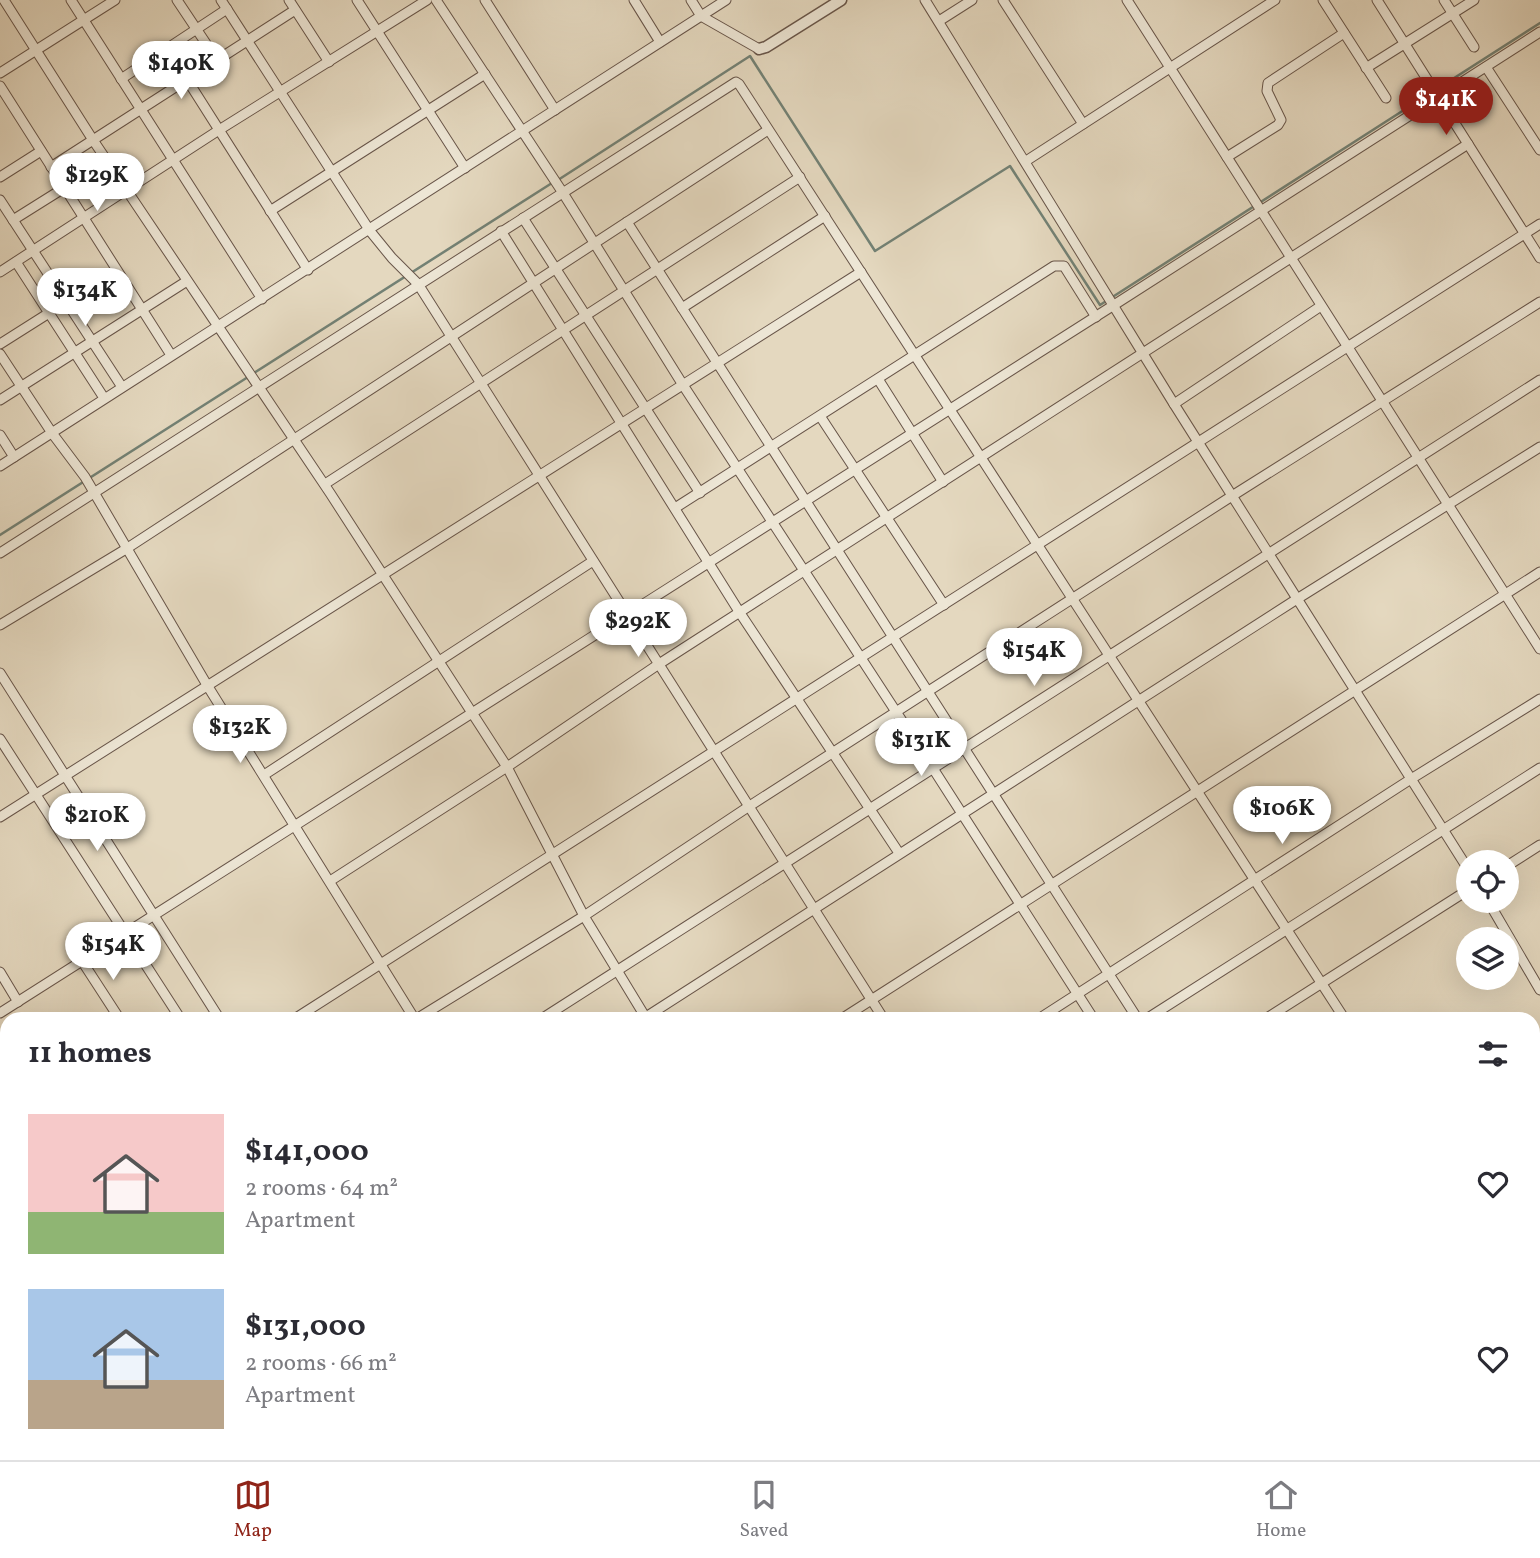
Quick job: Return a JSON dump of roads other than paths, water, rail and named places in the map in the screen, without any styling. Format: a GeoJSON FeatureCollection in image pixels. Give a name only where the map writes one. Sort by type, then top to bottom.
{"type":"FeatureCollection","features":[{"type":"Feature","properties":{"kind":"street"},"geometry":{"type":"LineString","coordinates":[[4,0],[127,192],[325,484],[473,713],[507,767],[584,916],[642,1012]]}},
{"type":"Feature","properties":{"kind":"street"},"geometry":{"type":"LineString","coordinates":[[71,0],[262,299]]}},
{"type":"Feature","properties":{"kind":"street"},"geometry":{"type":"LineString","coordinates":[[0,73],[115,0]]}},
{"type":"Feature","properties":{"kind":"street"},"geometry":{"type":"LineString","coordinates":[[177,0],[217,60]]}},
{"type":"Feature","properties":{"kind":"street"},"geometry":{"type":"LineString","coordinates":[[221,0],[369,231],[418,285],[879,1012]]}},
{"type":"Feature","properties":{"kind":"street"},"geometry":{"type":"LineString","coordinates":[[289,0],[329,62]]}},
{"type":"Feature","properties":{"kind":"street"},"geometry":{"type":"LineString","coordinates":[[357,0],[465,168]]}},
{"type":"Feature","properties":{"kind":"street"},"geometry":{"type":"LineString","coordinates":[[0,272],[219,130],[427,0]]}},
{"type":"Feature","properties":{"kind":"street"},"geometry":{"type":"LineString","coordinates":[[436,0],[1089,1012]]}},
{"type":"Feature","properties":{"kind":"street"},"geometry":{"type":"LineString","coordinates":[[485,0],[555,110]]}},
{"type":"Feature","properties":{"kind":"street"},"geometry":{"type":"LineString","coordinates":[[634,0],[660,42]]}},
{"type":"Feature","properties":{"kind":"street"},"geometry":{"type":"LineString","coordinates":[[691,0],[701,16],[760,49],[841,0]]}},
{"type":"Feature","properties":{"kind":"street"},"geometry":{"type":"LineString","coordinates":[[0,466],[726,0]]}},
{"type":"Feature","properties":{"kind":"street"},"geometry":{"type":"LineString","coordinates":[[925,0],[1197,441],[1456,850]]}},
{"type":"Feature","properties":{"kind":"street"},"geometry":{"type":"LineString","coordinates":[[939,21],[972,0]]}},
{"type":"Feature","properties":{"kind":"street"},"geometry":{"type":"LineString","coordinates":[[1003,0],[1083,124]]}},
{"type":"Feature","properties":{"kind":"street"},"geometry":{"type":"LineString","coordinates":[[1127,0],[1540,649]]}},
{"type":"Feature","properties":{"kind":"street"},"geometry":{"type":"LineString","coordinates":[[1026,161],[1275,0]]}},
{"type":"Feature","properties":{"kind":"street"},"geometry":{"type":"LineString","coordinates":[[1323,0],[1386,98]]}},
{"type":"Feature","properties":{"kind":"street"},"geometry":{"type":"LineString","coordinates":[[1377,0],[1540,258]]}},
{"type":"Feature","properties":{"kind":"street"},"geometry":{"type":"LineString","coordinates":[[1444,0],[1474,47]]}},
{"type":"Feature","properties":{"kind":"street"},"geometry":{"type":"LineString","coordinates":[[1366,68],[1474,0]]}},
{"type":"Feature","properties":{"kind":"street"},"geometry":{"type":"LineString","coordinates":[[121,79],[227,9]]}},
{"type":"Feature","properties":{"kind":"street"},"geometry":{"type":"LineString","coordinates":[[51,167],[295,10]]}},
{"type":"Feature","properties":{"kind":"street"},"geometry":{"type":"LineString","coordinates":[[2,1012],[1540,32]]}},
{"type":"Feature","properties":{"kind":"street"},"geometry":{"type":"LineString","coordinates":[[1227,157],[1278,125],[1281,120],[1267,91],[1268,83],[1344,33]]}},
{"type":"Feature","properties":{"kind":"street"},"geometry":{"type":"LineString","coordinates":[[167,48],[308,270]]}},
{"type":"Feature","properties":{"kind":"street"},"geometry":{"type":"LineString","coordinates":[[1486,67],[1540,149]]}},
{"type":"Feature","properties":{"kind":"street"},"geometry":{"type":"LineString","coordinates":[[270,211],[485,75]]}},
{"type":"Feature","properties":{"kind":"street"},"geometry":{"type":"LineString","coordinates":[[0,553],[731,84],[739,84],[1340,1012]]}},
{"type":"Feature","properties":{"kind":"street"},"geometry":{"type":"LineString","coordinates":[[0,86],[172,355]]}},
{"type":"Feature","properties":{"kind":"street"},"geometry":{"type":"LineString","coordinates":[[0,625],[126,549],[768,130]]}},
{"type":"Feature","properties":{"kind":"street"},"geometry":{"type":"LineString","coordinates":[[330,881],[507,767],[659,664],[1468,144]]}},
{"type":"Feature","properties":{"kind":"street"},"geometry":{"type":"LineString","coordinates":[[0,177],[41,151]]}},
{"type":"Feature","properties":{"kind":"street"},"geometry":{"type":"LineString","coordinates":[[325,484],[800,177]]}},
{"type":"Feature","properties":{"kind":"street"},"geometry":{"type":"LineString","coordinates":[[13,220],[64,188]]}},
{"type":"Feature","properties":{"kind":"street"},"geometry":{"type":"LineString","coordinates":[[0,200],[122,387]]}},
{"type":"Feature","properties":{"kind":"street"},"geometry":{"type":"LineString","coordinates":[[682,308],[825,216]]}},
{"type":"Feature","properties":{"kind":"street"},"geometry":{"type":"LineString","coordinates":[[523,218],[700,493]]}},
{"type":"Feature","properties":{"kind":"street"},"geometry":{"type":"LineString","coordinates":[[627,222],[926,693],[1133,1012]]}},
{"type":"Feature","properties":{"kind":"street"},"geometry":{"type":"LineString","coordinates":[[305,1012],[1540,224]]}},
{"type":"Feature","properties":{"kind":"street"},"geometry":{"type":"LineString","coordinates":[[501,231],[565,329],[740,612],[899,853]]}},
{"type":"Feature","properties":{"kind":"street"},"geometry":{"type":"LineString","coordinates":[[16,262],[104,398]]}},
{"type":"Feature","properties":{"kind":"street"},"geometry":{"type":"LineString","coordinates":[[676,508],[1059,265],[1064,267],[1096,317]]}},
{"type":"Feature","properties":{"kind":"street"},"geometry":{"type":"LineString","coordinates":[[0,817],[861,272]]}},
{"type":"Feature","properties":{"kind":"street"},"geometry":{"type":"LineString","coordinates":[[0,400],[187,281]]}},
{"type":"Feature","properties":{"kind":"street"},"geometry":{"type":"LineString","coordinates":[[426,1012],[584,916],[748,807],[1232,496],[1540,302]]}},
{"type":"Feature","properties":{"kind":"street"},"geometry":{"type":"LineString","coordinates":[[1174,404],[1321,306]]}},
{"type":"Feature","properties":{"kind":"street"},"geometry":{"type":"LineString","coordinates":[[0,344],[49,313]]}},
{"type":"Feature","properties":{"kind":"street"},"geometry":{"type":"LineString","coordinates":[[0,354],[20,387],[81,472],[207,685],[412,1012]]}},
{"type":"Feature","properties":{"kind":"street"},"geometry":{"type":"LineString","coordinates":[[878,379],[943,482]]}},
{"type":"Feature","properties":{"kind":"street"},"geometry":{"type":"LineString","coordinates":[[553,1012],[1540,380]]}},
{"type":"Feature","properties":{"kind":"street"},"geometry":{"type":"LineString","coordinates":[[820,416],[944,605]]}},
{"type":"Feature","properties":{"kind":"street"},"geometry":{"type":"LineString","coordinates":[[0,435],[14,457]]}},
{"type":"Feature","properties":{"kind":"street"},"geometry":{"type":"LineString","coordinates":[[655,1012],[899,853],[1540,447]]}},
{"type":"Feature","properties":{"kind":"street"},"geometry":{"type":"LineString","coordinates":[[264,775],[593,561]]}},
{"type":"Feature","properties":{"kind":"street"},"geometry":{"type":"LineString","coordinates":[[853,1012],[1540,572]]}},
{"type":"Feature","properties":{"kind":"street"},"geometry":{"type":"LineString","coordinates":[[0,673],[215,1012]]}},
{"type":"Feature","properties":{"kind":"street"},"geometry":{"type":"LineString","coordinates":[[1050,1012],[1540,699]]}},
{"type":"Feature","properties":{"kind":"street"},"geometry":{"type":"LineString","coordinates":[[0,739],[176,1012]]}},
{"type":"Feature","properties":{"kind":"street"},"geometry":{"type":"LineString","coordinates":[[1158,1012],[1540,768]]}},
{"type":"Feature","properties":{"kind":"street"},"geometry":{"type":"LineString","coordinates":[[1519,858],[1540,845]]}},
{"type":"Feature","properties":{"kind":"street"},"geometry":{"type":"LineString","coordinates":[[1277,1012],[1456,898]]}},
{"type":"Feature","properties":{"kind":"street"},"geometry":{"type":"LineString","coordinates":[[1495,913],[1540,990]]}},
{"type":"Feature","properties":{"kind":"street"},"geometry":{"type":"LineString","coordinates":[[82,961],[115,1012]]}},
{"type":"Feature","properties":{"kind":"street"},"geometry":{"type":"LineString","coordinates":[[0,972],[18,1002]]}},
{"type":"Feature","properties":{"kind":"waterway"},"geometry":{"type":"LineString","coordinates":[[1437,89],[1540,23]]}},
{"type":"Feature","properties":{"kind":"waterway"},"geometry":{"type":"LineString","coordinates":[[558,180],[750,56],[875,251],[1010,166],[1100,305],[1432,92]]}},
{"type":"Feature","properties":{"kind":"waterway"},"geometry":{"type":"LineString","coordinates":[[254,373],[552,183]]}},
{"type":"Feature","properties":{"kind":"waterway"},"geometry":{"type":"LineString","coordinates":[[0,535],[248,377]]}}]}
